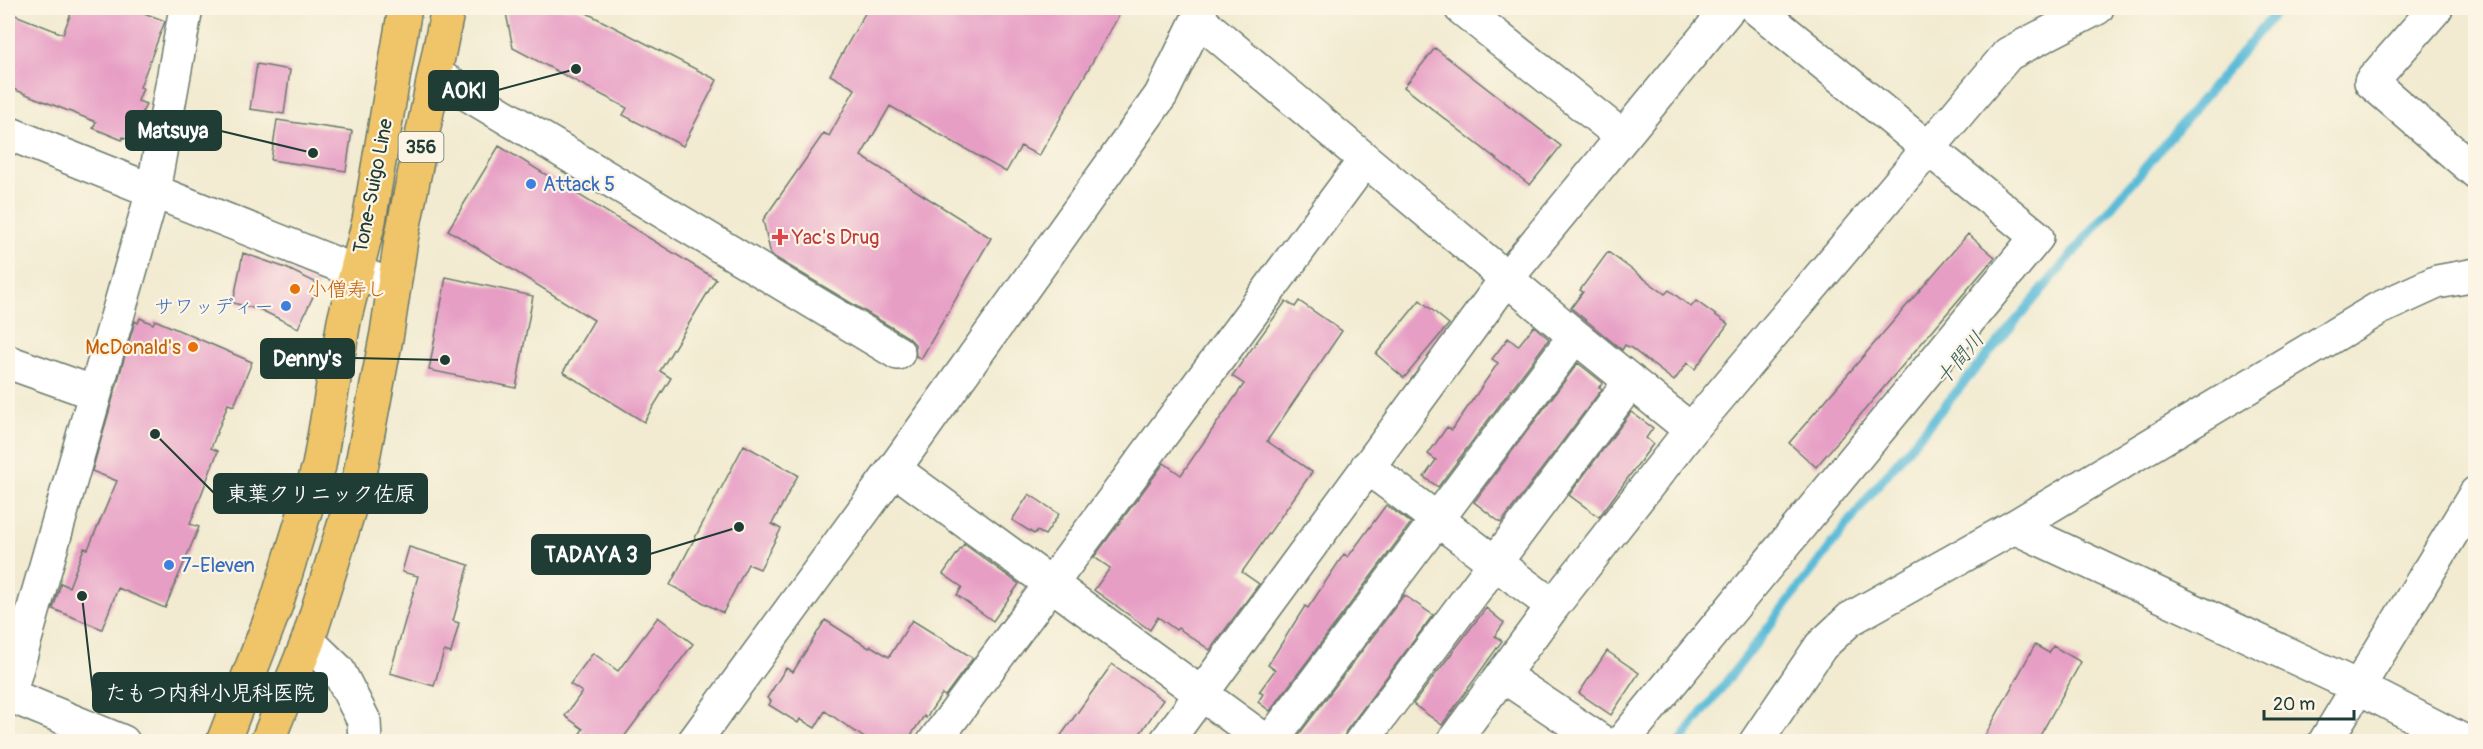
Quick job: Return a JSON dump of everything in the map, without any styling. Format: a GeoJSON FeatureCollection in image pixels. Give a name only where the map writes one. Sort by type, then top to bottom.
{"type":"FeatureCollection","features":[{"type":"Feature","properties":{"kind":"highway","name":"Tone-Suigo Line"},"geometry":{"type":"LineString","coordinates":[[223,741],[276,605],[319,466],[344,321],[369,221],[405,8]]}},
{"type":"Feature","properties":{"kind":"highway","name":"Tone-Suigo Line"},"geometry":{"type":"LineString","coordinates":[[267,741],[308,641],[360,474],[387,333],[401,240],[448,8]]}},
{"type":"Feature","properties":{"kind":"street"},"geometry":{"type":"LineString","coordinates":[[123,741],[8,697],[153,191],[186,8]]}},
{"type":"Feature","properties":{"kind":"street"},"geometry":{"type":"LineString","coordinates":[[1461,8],[1623,137]]}},
{"type":"Feature","properties":{"kind":"street"},"geometry":{"type":"LineString","coordinates":[[1166,741],[1507,278],[1729,8]]}},
{"type":"Feature","properties":{"kind":"street"},"geometry":{"type":"LineString","coordinates":[[1622,741],[2037,237],[1756,8]]}},
{"type":"Feature","properties":{"kind":"street"},"geometry":{"type":"LineString","coordinates":[[1453,741],[1553,606],[1691,430],[2008,54],[2097,8]]}},
{"type":"Feature","properties":{"kind":"street"},"geometry":{"type":"LineString","coordinates":[[2436,8],[2371,82],[2475,172]]}},
{"type":"Feature","properties":{"kind":"street"},"geometry":{"type":"LineString","coordinates":[[694,741],[894,469],[1161,95],[1200,13],[1365,160],[1691,430]]}},
{"type":"Feature","properties":{"kind":"street"},"geometry":{"type":"LineString","coordinates":[[436,75],[898,353]]}},
{"type":"Feature","properties":{"kind":"street"},"geometry":{"type":"LineString","coordinates":[[8,133],[394,287]]}},
{"type":"Feature","properties":{"kind":"street"},"geometry":{"type":"LineString","coordinates":[[934,741],[1365,160]]}},
{"type":"Feature","properties":{"kind":"street"},"geometry":{"type":"LineString","coordinates":[[1756,741],[1821,646],[1851,619],[2014,527],[2378,309],[2438,282],[2475,275]]}},
{"type":"Feature","properties":{"kind":"street"},"geometry":{"type":"LineString","coordinates":[[894,469],[1269,741],[1575,336]]}},
{"type":"Feature","properties":{"kind":"street"},"geometry":{"type":"LineString","coordinates":[[8,362],[95,393]]}},
{"type":"Feature","properties":{"kind":"street"},"geometry":{"type":"LineString","coordinates":[[1361,741],[1631,381]]}},
{"type":"Feature","properties":{"kind":"street"},"geometry":{"type":"LineString","coordinates":[[1367,467],[1553,606]]}},
{"type":"Feature","properties":{"kind":"street"},"geometry":{"type":"LineString","coordinates":[[2325,741],[2475,493]]}},
{"type":"Feature","properties":{"kind":"street"},"geometry":{"type":"LineString","coordinates":[[2014,527],[2358,687],[2465,741]]}},
{"type":"Feature","properties":{"kind":"street"},"geometry":{"type":"LineString","coordinates":[[308,641],[338,670],[364,721],[365,741]]}},
{"type":"Feature","properties":{"kind":"street"},"geometry":{"type":"LineString","coordinates":[[1502,675],[1602,741]]}},
{"type":"Feature","properties":{"kind":"building"},"geometry":{"type":"Polygon","coordinates":[[[73,8],[131,8],[165,21],[140,87],[143,88],[138,101],[146,104],[131,140],[123,137],[122,140],[93,128],[96,122],[8,87],[8,12],[63,34],[73,8]]]}},
{"type":"Feature","properties":{"kind":"building"},"geometry":{"type":"Polygon","coordinates":[[[505,8],[577,8],[717,80],[683,146],[623,115],[627,108],[513,48],[505,8]]]}},
{"type":"Feature","properties":{"kind":"building"},"geometry":{"type":"Polygon","coordinates":[[[868,8],[1123,8],[1039,156],[1021,146],[1006,172],[890,106],[861,156],[991,238],[921,359],[916,356],[915,344],[908,337],[771,255],[763,220],[824,133],[829,136],[855,89],[830,75],[868,8]]]}},
{"type":"Feature","properties":{"kind":"building"},"geometry":{"type":"Polygon","coordinates":[[[1435,48],[1561,146],[1530,185],[1404,87],[1435,48]]]}},
{"type":"Feature","properties":{"kind":"building"},"geometry":{"type":"Polygon","coordinates":[[[257,64],[290,70],[284,114],[250,109],[257,64]]]}},
{"type":"Feature","properties":{"kind":"building"},"geometry":{"type":"Polygon","coordinates":[[[277,120],[352,131],[346,171],[271,160],[277,120]]]}},
{"type":"Feature","properties":{"kind":"building"},"geometry":{"type":"Polygon","coordinates":[[[499,146],[716,279],[660,371],[671,378],[644,422],[563,372],[594,320],[448,230],[499,146]]]}},
{"type":"Feature","properties":{"kind":"building"},"geometry":{"type":"Polygon","coordinates":[[[1968,234],[1995,257],[1816,467],[1789,443],[1968,234]]]}},
{"type":"Feature","properties":{"kind":"building"},"geometry":{"type":"Polygon","coordinates":[[[1608,252],[1665,294],[1669,290],[1691,307],[1696,301],[1728,324],[1695,369],[1687,363],[1674,381],[1631,348],[1625,345],[1622,350],[1571,308],[1583,292],[1580,290],[1608,252]]]}},
{"type":"Feature","properties":{"kind":"building"},"geometry":{"type":"Polygon","coordinates":[[[243,253],[286,268],[319,284],[298,328],[261,310],[233,303],[243,253]]]}},
{"type":"Feature","properties":{"kind":"building"},"geometry":{"type":"Polygon","coordinates":[[[446,277],[533,296],[516,388],[429,370],[446,277]]]}},
{"type":"Feature","properties":{"kind":"building"},"geometry":{"type":"Polygon","coordinates":[[[1420,300],[1449,324],[1404,378],[1376,354],[1420,300]]]}},
{"type":"Feature","properties":{"kind":"building"},"geometry":{"type":"Polygon","coordinates":[[[1286,301],[1295,307],[1299,301],[1342,331],[1267,441],[1312,472],[1242,572],[1259,584],[1210,650],[1158,617],[1150,630],[1094,590],[1110,568],[1094,557],[1164,463],[1181,475],[1244,384],[1232,376],[1286,301]]]}},
{"type":"Feature","properties":{"kind":"building"},"geometry":{"type":"Polygon","coordinates":[[[140,318],[153,324],[155,320],[252,362],[234,406],[228,404],[211,448],[218,451],[190,524],[199,527],[165,608],[118,588],[102,629],[53,609],[61,583],[69,587],[84,548],[88,549],[117,481],[92,471],[135,321],[138,323],[140,318]]]}},
{"type":"Feature","properties":{"kind":"building"},"geometry":{"type":"Polygon","coordinates":[[[1534,326],[1549,339],[1438,487],[1424,477],[1436,460],[1428,454],[1447,427],[1452,430],[1498,363],[1492,359],[1508,338],[1518,346],[1534,326]]]}},
{"type":"Feature","properties":{"kind":"building"},"geometry":{"type":"Polygon","coordinates":[[[1578,363],[1603,383],[1599,387],[1602,389],[1501,523],[1474,502],[1578,363]]]}},
{"type":"Feature","properties":{"kind":"building"},"geometry":{"type":"Polygon","coordinates":[[[1631,412],[1653,428],[1646,438],[1653,444],[1599,517],[1569,495],[1631,412]]]}},
{"type":"Feature","properties":{"kind":"building"},"geometry":{"type":"Polygon","coordinates":[[[744,445],[798,475],[772,524],[781,529],[760,569],[748,564],[723,613],[670,585],[744,445]]]}},
{"type":"Feature","properties":{"kind":"building"},"geometry":{"type":"Polygon","coordinates":[[[1029,494],[1059,514],[1045,535],[1037,531],[1034,534],[1012,520],[1029,494]]]}},
{"type":"Feature","properties":{"kind":"building"},"geometry":{"type":"Polygon","coordinates":[[[1386,505],[1411,523],[1270,711],[1258,702],[1263,694],[1259,692],[1275,670],[1268,665],[1305,606],[1308,608],[1344,554],[1348,557],[1386,505]]]}},
{"type":"Feature","properties":{"kind":"building"},"geometry":{"type":"Polygon","coordinates":[[[964,544],[1019,584],[993,621],[957,595],[962,587],[943,574],[964,544]]]}},
{"type":"Feature","properties":{"kind":"building"},"geometry":{"type":"Polygon","coordinates":[[[409,547],[469,565],[453,621],[459,623],[451,653],[444,651],[434,686],[390,673],[418,576],[402,572],[409,547]]]}},
{"type":"Feature","properties":{"kind":"building"},"geometry":{"type":"Polygon","coordinates":[[[1404,595],[1433,615],[1346,731],[1343,741],[1294,741],[1404,595]]]}},
{"type":"Feature","properties":{"kind":"building"},"geometry":{"type":"Polygon","coordinates":[[[1486,608],[1504,623],[1495,636],[1502,641],[1442,725],[1413,704],[1486,608]]]}},
{"type":"Feature","properties":{"kind":"building"},"geometry":{"type":"Polygon","coordinates":[[[658,617],[693,644],[621,741],[575,741],[583,729],[565,716],[582,692],[570,684],[593,653],[618,671],[658,617]]]}},
{"type":"Feature","properties":{"kind":"building"},"geometry":{"type":"Polygon","coordinates":[[[825,620],[869,648],[871,646],[889,657],[912,620],[973,658],[945,696],[942,694],[926,718],[924,716],[907,741],[869,741],[825,711],[815,728],[800,719],[798,723],[769,705],[771,701],[767,698],[786,668],[793,672],[825,620]]]}},
{"type":"Feature","properties":{"kind":"building"},"geometry":{"type":"Polygon","coordinates":[[[2035,645],[2049,653],[2053,646],[2081,662],[2037,741],[1982,741],[2035,645]]]}},
{"type":"Feature","properties":{"kind":"building"},"geometry":{"type":"Polygon","coordinates":[[[1607,651],[1639,673],[1611,715],[1579,693],[1607,651]]]}},
{"type":"Feature","properties":{"kind":"building"},"geometry":{"type":"Polygon","coordinates":[[[1112,664],[1163,700],[1135,741],[1057,741],[1112,664]]]}},
{"type":"Feature","properties":{"kind":"waterway","name":"十間川"},"geometry":{"type":"LineString","coordinates":[[1680,742],[1878,485],[2279,8]]}},
{"type":"Feature","properties":{"kind":"place","name":"AOKI"},"geometry":{"type":"Point","coordinates":[576,69]}},
{"type":"Feature","properties":{"kind":"place","name":"Matsuya"},"geometry":{"type":"Point","coordinates":[313,153]}},
{"type":"Feature","properties":{"kind":"place","name":"Attack 5"},"geometry":{"type":"Point","coordinates":[531,184]}},
{"type":"Feature","properties":{"kind":"place","name":"Yac's Drug"},"geometry":{"type":"Point","coordinates":[780,237]}},
{"type":"Feature","properties":{"kind":"place","name":"小僧寿し"},"geometry":{"type":"Point","coordinates":[295,289]}},
{"type":"Feature","properties":{"kind":"place","name":"サワッディー"},"geometry":{"type":"Point","coordinates":[286,306]}},
{"type":"Feature","properties":{"kind":"place","name":"McDonald's"},"geometry":{"type":"Point","coordinates":[193,347]}},
{"type":"Feature","properties":{"kind":"place","name":"Denny's"},"geometry":{"type":"Point","coordinates":[445,360]}},
{"type":"Feature","properties":{"kind":"place","name":"東葉クリニック佐原"},"geometry":{"type":"Point","coordinates":[155,434]}},
{"type":"Feature","properties":{"kind":"place","name":"TADAYA 3"},"geometry":{"type":"Point","coordinates":[739,527]}},
{"type":"Feature","properties":{"kind":"place","name":"7-Eleven"},"geometry":{"type":"Point","coordinates":[169,565]}},
{"type":"Feature","properties":{"kind":"place","name":"たもつ内科小児科医院"},"geometry":{"type":"Point","coordinates":[82,596]}}]}
